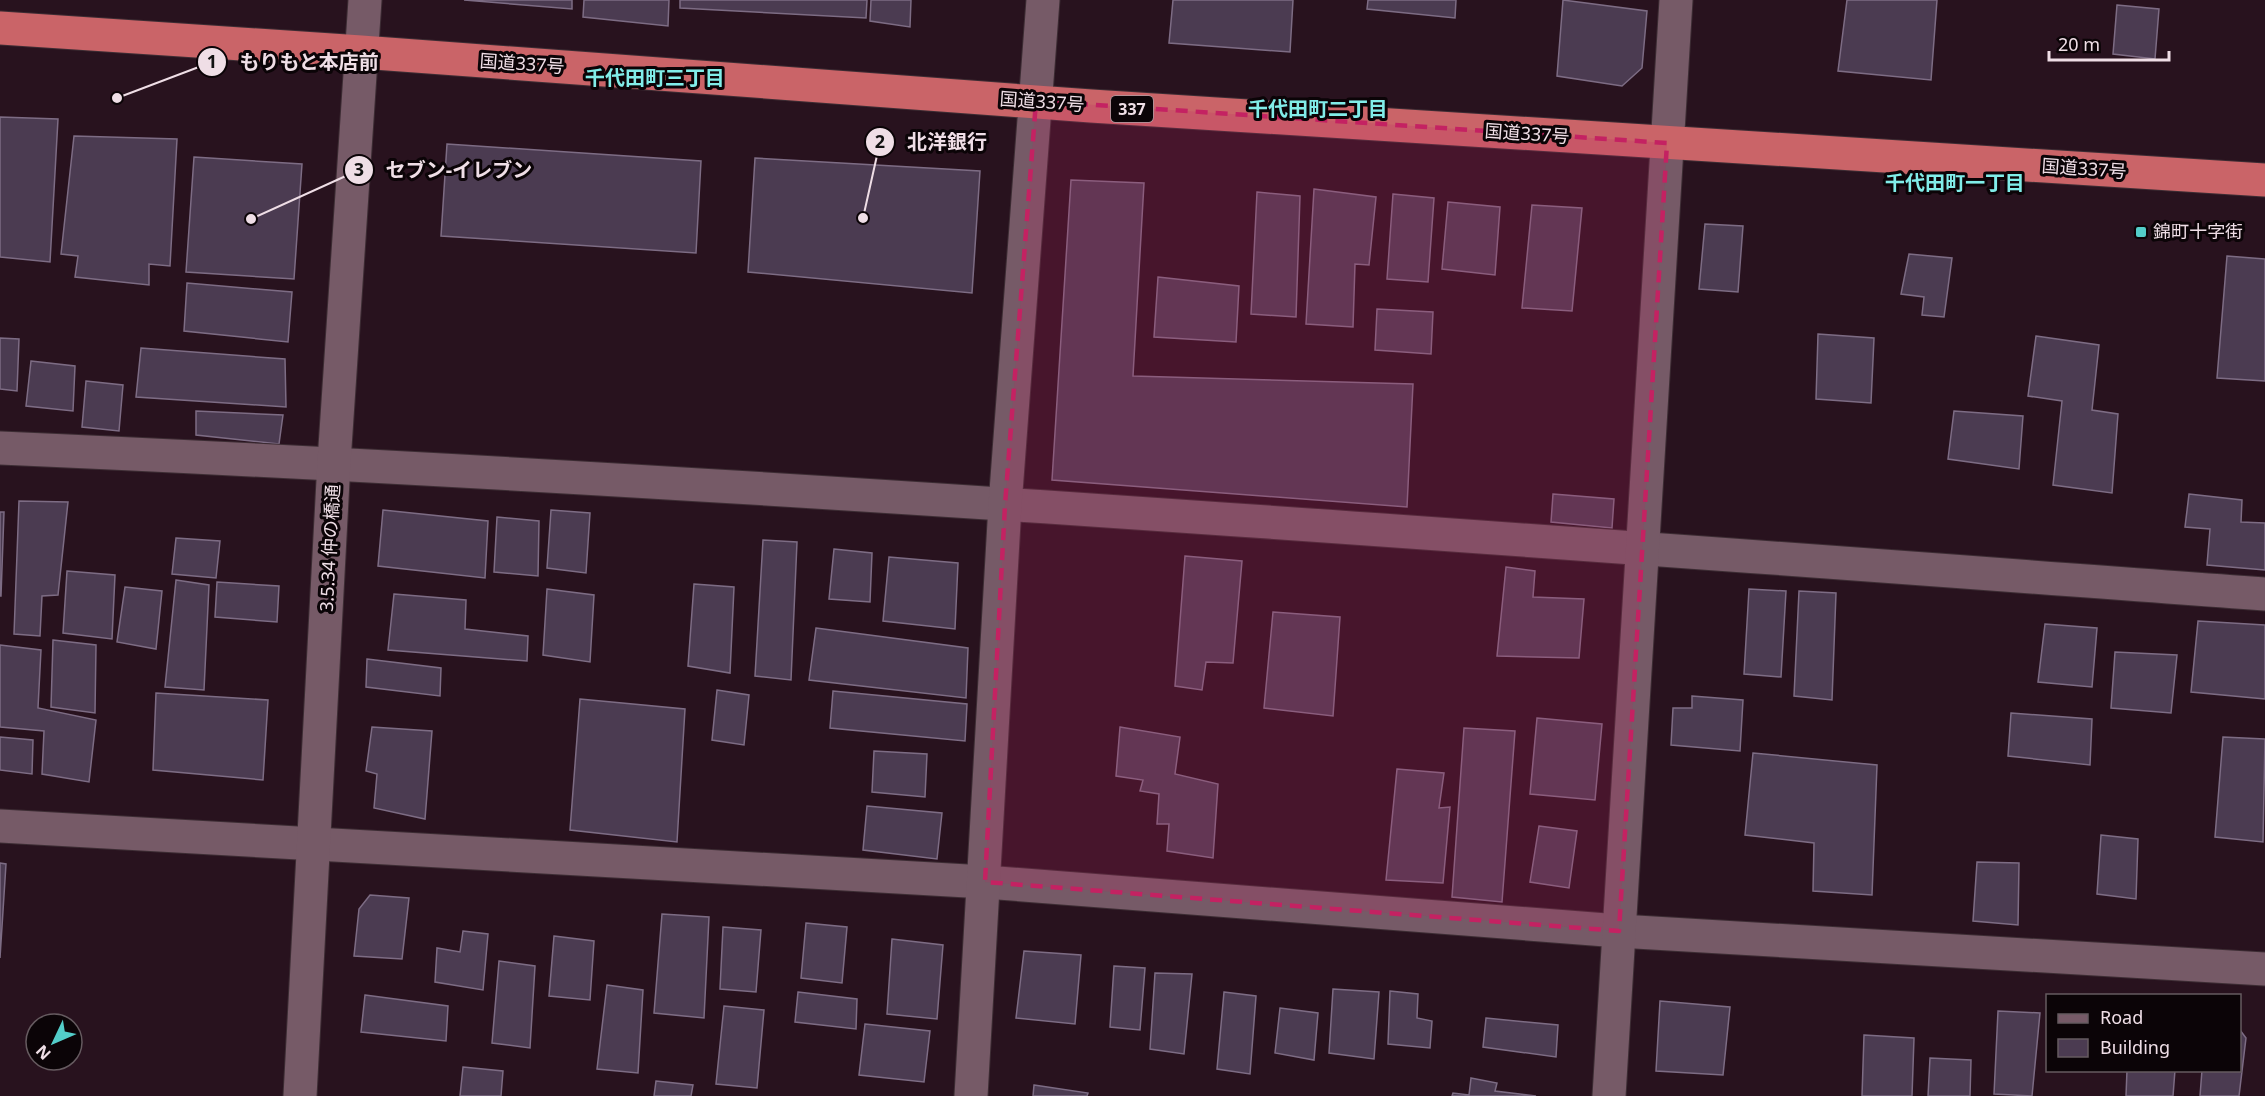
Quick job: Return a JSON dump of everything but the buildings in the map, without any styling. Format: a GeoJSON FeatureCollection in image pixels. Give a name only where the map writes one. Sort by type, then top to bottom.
{"type":"FeatureCollection","features":[{"type":"Feature","properties":{"kind":"highway","name":"国道337号"},"geometry":{"type":"LineString","coordinates":[[0,28],[1036,101],[2265,180]]}},
{"type":"Feature","properties":{"kind":"street","name":"3.5.34 仲の橋通"},"geometry":{"type":"LineString","coordinates":[[300,1096],[334,462],[365,0]]}},
{"type":"Feature","properties":{"kind":"street"},"geometry":{"type":"LineString","coordinates":[[971,1096],[1005,505],[1043,0]]}},
{"type":"Feature","properties":{"kind":"street"},"geometry":{"type":"LineString","coordinates":[[1609,1096],[1676,0]]}},
{"type":"Feature","properties":{"kind":"street"},"geometry":{"type":"LineString","coordinates":[[0,448],[334,462],[1005,505],[1644,548],[2265,594]]}},
{"type":"Feature","properties":{"kind":"street"},"geometry":{"type":"LineString","coordinates":[[0,826],[985,882],[1619,932],[2265,969]]}},
{"type":"Feature","properties":{"kind":"highlighted area"},"geometry":{"type":"Polygon","coordinates":[[[1036,101],[1667,143],[1619,931],[985,882],[1005,505],[1036,101]]]}},
{"type":"Feature","properties":{"kind":"place","name":"もりもと本店前"},"geometry":{"type":"Point","coordinates":[117,98]}},
{"type":"Feature","properties":{"kind":"place","name":"北洋銀行"},"geometry":{"type":"Point","coordinates":[863,218]}},
{"type":"Feature","properties":{"kind":"place","name":"セブン-イレブン"},"geometry":{"type":"Point","coordinates":[251,219]}},
{"type":"Feature","properties":{"kind":"place","name":"錦町十字街"},"geometry":{"type":"Point","coordinates":[2141,232]}},
{"type":"Feature","properties":{"kind":"district","name":"千代田町三丁目"},"geometry":{"type":"Point","coordinates":[655,78]}},
{"type":"Feature","properties":{"kind":"district","name":"千代田町二丁目"},"geometry":{"type":"Point","coordinates":[1318,109]}},
{"type":"Feature","properties":{"kind":"district","name":"千代田町一丁目"},"geometry":{"type":"Point","coordinates":[1955,183]}}]}
